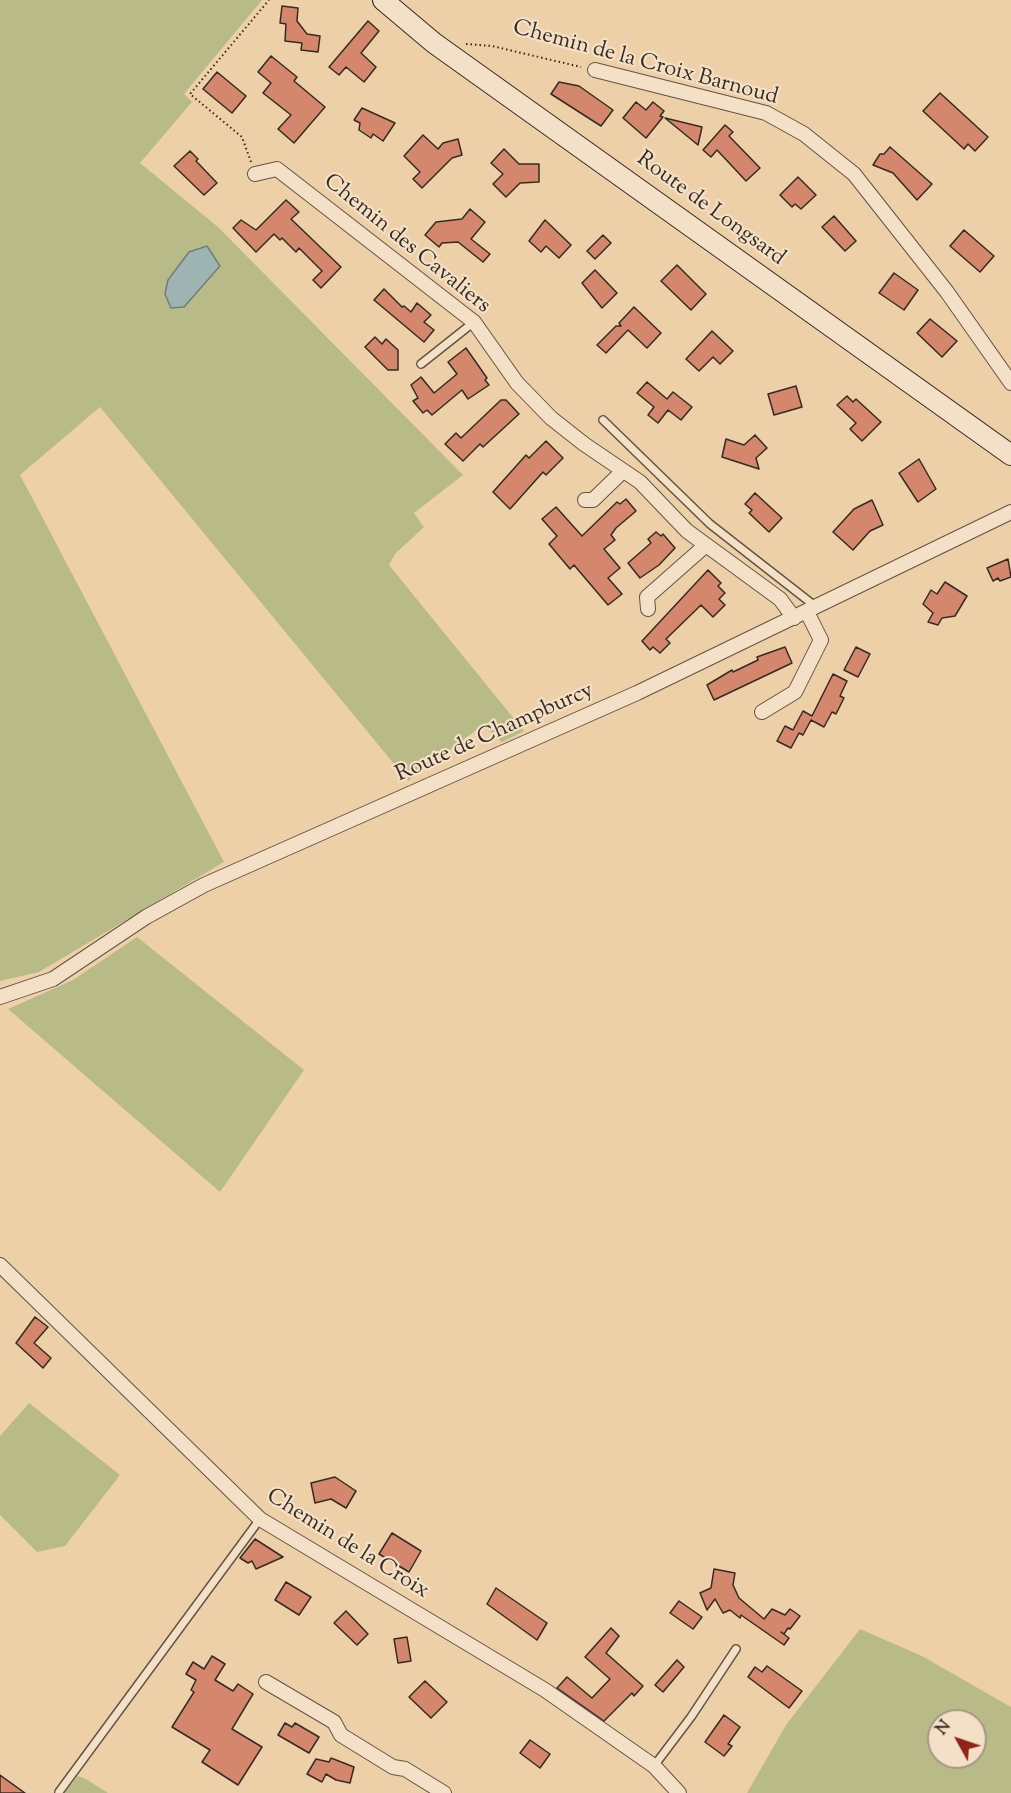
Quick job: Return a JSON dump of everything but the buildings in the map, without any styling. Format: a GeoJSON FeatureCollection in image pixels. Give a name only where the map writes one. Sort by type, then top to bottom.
{"type":"FeatureCollection","features":[{"type":"Feature","properties":{"kind":"main road","name":"Route de Longsard"},"geometry":{"type":"LineString","coordinates":[[383,0],[435,43],[1011,455]]}},
{"type":"Feature","properties":{"kind":"street","name":"Chemin de la Croix Barnoud"},"geometry":{"type":"LineString","coordinates":[[595,70],[766,113],[804,134],[854,174],[947,292],[1011,383]]}},
{"type":"Feature","properties":{"kind":"street","name":"Chemin des Cavaliers"},"geometry":{"type":"LineString","coordinates":[[255,174],[277,169],[474,322],[517,383],[551,418],[584,444],[640,482],[687,531],[780,599],[806,613],[821,640],[795,692],[762,712]]}},
{"type":"Feature","properties":{"kind":"street"},"geometry":{"type":"LineString","coordinates":[[585,500],[593,500],[623,471]]}},
{"type":"Feature","properties":{"kind":"street","name":"Route de Champburcy"},"geometry":{"type":"LineString","coordinates":[[0,997],[53,979],[146,917],[204,885],[409,796],[806,613],[1011,512]]}},
{"type":"Feature","properties":{"kind":"street"},"geometry":{"type":"LineString","coordinates":[[648,609],[647,597],[706,545]]}},
{"type":"Feature","properties":{"kind":"street","name":"Chemin de la Croix"},"geometry":{"type":"LineString","coordinates":[[0,1265],[260,1519],[545,1690],[654,1766],[679,1793]]}},
{"type":"Feature","properties":{"kind":"street"},"geometry":{"type":"LineString","coordinates":[[266,1682],[333,1722],[341,1736],[393,1767],[405,1769],[444,1793]]}},
{"type":"Feature","properties":{"kind":"lane"},"geometry":{"type":"LineString","coordinates":[[421,364],[474,322]]}},
{"type":"Feature","properties":{"kind":"lane"},"geometry":{"type":"LineString","coordinates":[[603,420],[806,613]]}},
{"type":"Feature","properties":{"kind":"lane"},"geometry":{"type":"LineString","coordinates":[[59,1791],[260,1519]]}},
{"type":"Feature","properties":{"kind":"lane"},"geometry":{"type":"LineString","coordinates":[[654,1766],[691,1717],[736,1649]]}},
{"type":"Feature","properties":{"kind":"path"},"geometry":{"type":"LineString","coordinates":[[255,174],[242,137],[190,94],[269,0]]}},
{"type":"Feature","properties":{"kind":"path","name":"Chemin de la Croix Barnoud"},"geometry":{"type":"LineString","coordinates":[[435,43],[492,46],[595,70]]}},
{"type":"Feature","properties":{"kind":"green space"},"geometry":{"type":"Polygon","coordinates":[[[0,0],[262,0],[184,94],[192,102],[140,163],[218,227],[463,475],[414,513],[424,527],[395,554],[389,565],[524,731],[502,742],[483,725],[408,781],[100,407],[20,475],[224,862],[39,972],[0,981],[0,0]]]}},
{"type":"Feature","properties":{"kind":"green space"},"geometry":{"type":"Polygon","coordinates":[[[137,937],[304,1070],[220,1192],[8,1009],[73,980],[137,937]]]}},
{"type":"Feature","properties":{"kind":"green space"},"geometry":{"type":"Polygon","coordinates":[[[29,1403],[120,1475],[65,1546],[37,1552],[0,1515],[0,1436],[29,1403]]]}},
{"type":"Feature","properties":{"kind":"green space"},"geometry":{"type":"Polygon","coordinates":[[[860,1629],[922,1656],[1011,1707],[1011,1793],[747,1793],[786,1725],[860,1629]]]}},
{"type":"Feature","properties":{"kind":"green space"},"geometry":{"type":"Polygon","coordinates":[[[78,1776],[86,1779],[108,1793],[64,1793],[78,1776]]]}},
{"type":"Feature","properties":{"kind":"water"},"geometry":{"type":"Polygon","coordinates":[[[207,246],[220,266],[184,307],[171,308],[165,294],[168,280],[189,252],[207,246]]]}}]}
